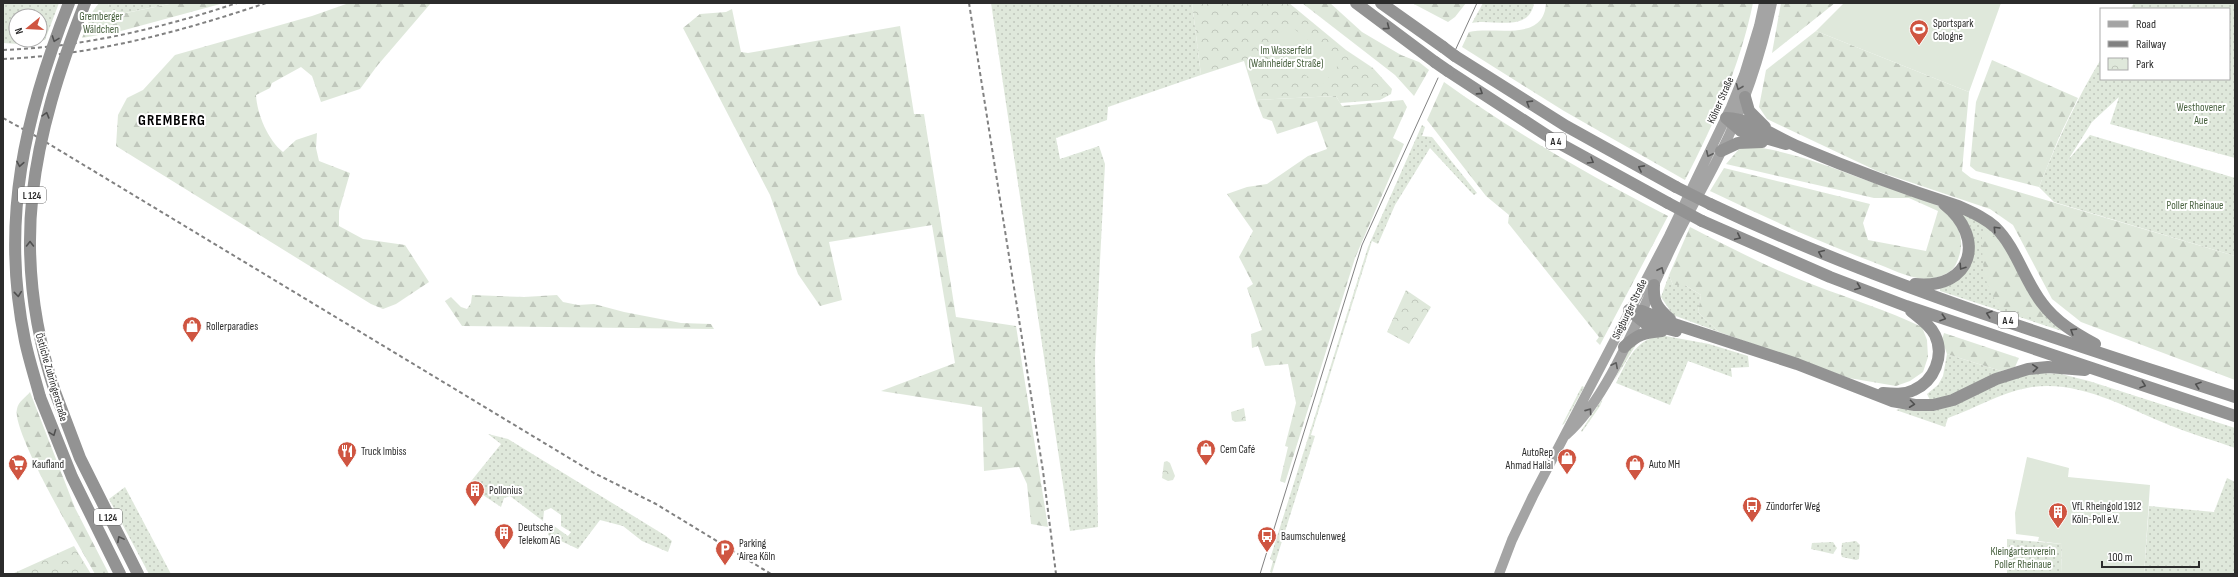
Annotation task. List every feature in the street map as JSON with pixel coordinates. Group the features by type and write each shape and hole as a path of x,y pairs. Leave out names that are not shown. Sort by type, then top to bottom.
{"highway":[{"name":"Östliche Zubringerstraße","path":"69,3 40,83 24,144 17,198 15,246 19,309 25,341 40,397 72,478 120,574"},
{"name":"Östliche Zubringerstraße","path":"85,3 61,66 44,121 31,198 30,246 34,306 40,339 55,392 80,458 138,574"},
{"name":"A 4","path":"1356,3 1448,71 1557,142 1702,221 1824,274 1906,306 2235,416"},
{"name":"A 4","path":"1381,3 1455,56 1566,126 1676,187 1710,204 1834,259 1897,282 2235,397"},
{"path":"1745,97 1752,114 1774,138"},
{"path":"1731,121 1741,131 1774,138 1983,217 1996,228 2006,241 2042,303 2057,319 2069,329 2119,358"},
{"path":"1721,151 1733,144 1774,138"},
{"path":"1897,282 1928,285 1938,284 1956,275 1963,268 1970,244 1967,231 1961,219 1938,200"},
{"path":"1654,285 1654,301 1656,306 1673,328"},
{"path":"1875,393 1900,394 1913,391 1931,376 1937,365 1939,349 1935,335 1927,324 1906,306"},
{"path":"1636,313 1673,328 1697,332 1797,364 1875,393 1892,401 1915,406 1933,405 1953,400 1996,379 2028,369 2048,367 2106,372"},
{"path":"1624,347 1636,336 1644,333 1673,328"}],"main road":[{"name":"Kölner Straße","path":"1702,187 1721,151 1731,121 1764,3"},
{"name":"Kölner Straße","path":"1686,202 1745,97 1759,58 1772,3"},
{"name":"Siegburger Straße","path":"1499,574 1523,515 1566,435 1570,422 1654,285 1702,187"},
{"name":"Siegburger Straße","path":"1566,435 1580,423 1600,394 1624,347 1636,313 1686,202"}],"green space":[{"path":"3,3 59,3 48,32 48,8 8,8 8,43 3,43"},
{"name":"Gremberger Wäldchen","path":"99,3 108,3 112,16 174,3 224,3 121,31 82,38 93,11"},
{"path":"108,3 174,3 111,16"},
{"path":"349,3 431,3 377,66 360,89 321,102 312,76 301,67 272,83 270,88 256,95 264,126 273,141 283,152 296,140 317,133 316,148 319,161 350,173 339,211 339,226 363,239 405,245 429,282 396,304 383,309 371,304 116,146 118,115 127,98 143,90 175,55 312,16"},
{"path":"991,3 1192,3 1201,75 1108,107 1107,120 1056,138 1060,159 1099,146 1105,164 1095,358 1098,527 1070,531"},
{"name":"Im Wasserfeld (Wahnheider Straße)","path":"1192,3 1289,3 1346,50 1373,68 1392,89 1391,94 1380,100 1340,103 1336,96 1256,100 1244,61 1201,75"},
{"path":"1302,3 1330,3 1362,32 1401,55 1419,62 1429,70 1414,96 1395,75"},
{"path":"1412,3 1466,3 1455,17 1448,22"},
{"path":"1483,3 1534,3 1531,13 1517,22 1472,23"},
{"path":"1546,3 1753,3 1741,49 1725,94 1706,138 1685,180 1564,111 1462,47 1469,32 1516,30 1528,28 1537,24 1543,15"},
{"path":"1781,3 1835,3 1772,53"},
{"name":"Sportspark Cologne","path":"1844,3 2001,3 1969,92 1816,31"},
{"path":"2134,3 2235,3 2235,158 2110,124 2119,97 2092,122 2068,160 2090,135 2235,178 2235,256 2054,202 2039,187 2067,122 2100,61 2100,80 2230,80 2230,8 2131,8"},
{"path":"732,9 741,52 748,53 900,26 914,114 924,114 956,317 1016,326 1048,527 1031,524 1027,484 1019,467 984,471 982,407 881,391 955,363 932,225 829,242 842,300 820,306 798,274 770,195 683,28 700,14 726,12"},
{"path":"1288,24 1339,64 1321,87 1270,47"},
{"path":"1816,31 1969,92 1962,171 1971,178 2235,256 2235,380 2081,322 2052,299 2013,225 1990,209 1877,171 1767,119 1759,107 1766,70"},
{"path":"1992,60 2078,98 2060,135 2039,187 1976,171 1970,166 1976,102"},
{"path":"1444,82 1498,119 1553,153 1668,216 1600,345 1596,341 1599,337 1508,223 1509,215 1486,196 1427,120"},
{"path":"1336,96 1342,106 1403,100 1407,107 1393,138 1404,144 1355,258 1285,483 1280,481 1288,447 1285,446 1296,403 1288,364 1265,366 1258,346 1252,348 1251,334 1262,330 1247,288 1253,284 1239,257 1253,231 1227,194 1247,187 1267,184 1308,156 1327,149 1317,121 1277,134 1272,121 1263,118 1256,100"},
{"path":"1422,125 1425,127 1422,136 1432,137 1477,193 1474,195 1430,148 1395,205 1378,244 1372,241 1311,435 1315,436 1272,573 1270,572 1273,561 1270,559 1368,247"},
{"path":"1747,146 1783,152 1800,157 1916,196 1939,207 1950,217 1960,235 1961,249 1954,268 1947,273 1934,278 1925,279 1912,277 1811,237 1710,191 1724,168 1870,204 1863,223 1868,240 1926,251 1938,211 1909,198 1874,198 1726,164 1739,149"},
{"path":"1955,210 1983,223 2002,242 2044,312 2062,331 1940,291 1940,288 1947,286 1969,265"},
{"path":"1690,227 1782,272 1922,327 1927,340 1928,357 1923,372 1910,381 1896,386 1849,378 1719,332 1698,312 1701,295 1685,285 1673,285 1669,275"},
{"path":"1987,230 2002,243 2030,297 2048,321 2041,321 1996,305 1987,282 1982,254 1982,234"},
{"path":"1669,275 1673,285 1685,285 1701,295 1698,312 1719,332 1673,315 1661,297"},
{"path":"1406,290 1431,307 1409,344 1387,332"},
{"path":"472,295 524,297 557,295 563,302 578,305 594,304 624,312 681,323 711,324 714,329 462,326 445,301 451,297 461,307 467,309 471,303"},
{"path":"1944,333 2019,358 2015,367 2001,371 1947,354 1942,340"},
{"path":"1660,335 1709,344 1748,356 1749,367 1731,368 1732,377 1688,361 1670,405 1616,383 1632,353 1637,347 1643,342"},
{"path":"1637,343 1614,381 1630,347"},
{"path":"1947,354 2001,371 1947,397 1930,400 1927,394 1938,385 1943,376"},
{"path":"2042,373 2061,374 2089,381 2235,428 2235,448 2177,428 2100,396 2064,387 2045,386 2017,390 1948,418 1945,427 1896,410 1991,386 2025,375"},
{"path":"1582,386 1584,387 1564,424 1562,425"},
{"path":"30,392 75,508 109,574 95,574 48,490 25,441 18,421 17,409 20,402"},
{"path":"1603,398 1600,406 1582,432 1581,431"},
{"path":"1244,408 1246,421 1235,422 1232,420 1231,412"},
{"path":"488,434 508,439 666,536 672,541 668,552 642,541 623,526 600,520 578,549 548,535 549,530 554,526 568,536 571,532 561,526 561,515 551,508 544,511 543,521 510,496 504,498 501,507 468,485 501,444"},
{"path":"2027,457 2069,468 2068,477 2150,485 2144,574 2061,574 2062,544 2038,541 2039,537 2016,534 2015,513"},
{"path":"1167,461 1170,463 1175,476 1173,480 1168,481 1162,478 1164,462"},
{"path":"2227,478 2235,482 2235,574 2144,574 2149,506 2214,512"},
{"path":"125,487 171,574 149,574 109,499"},
{"name":"Kleingartenverein Poller Rheinaue","path":"2007,539 2062,544 2061,574 2007,574"},
{"path":"1856,541 1860,545 1859,559 1856,560 1842,557 1842,543"},
{"path":"1833,542 1837,548 1833,554 1811,549 1812,543"},
{"path":"74,546 91,574 12,574"}],"tram line":[{"path":"1454,53 1477,3"},
{"path":"1260,574 1362,245 1438,78"}],"railway":[{"path":"3,50 63,45 122,35 237,3"},
{"path":"3,59 37,57 104,47 169,32 234,14 266,3"},
{"path":"969,3 1043,471 1056,574"},
{"path":"3,118 39,138 594,473 656,504 771,574"}],"place":[{"name":"Sportspark Cologne","path":"1919,46"},
{"name":"Rollerparadies","path":"192,343"},
{"name":"Cem Café","path":"1206,466"},
{"name":"Truck Imbiss","path":"347,468"},
{"name":"AutoRep Ahmad Hallal","path":"1567,475"},
{"name":"Kaufland","path":"18,481"},
{"name":"Auto MH","path":"1635,481"},
{"name":"Pollonius","path":"475,507"},
{"name":"Zündorfer Weg","path":"1752,523"},
{"name":"VfL Rheingold 1912 Köln-Poll e.V.","path":"2058,529"},
{"name":"Deutsche Telekom AG","path":"504,550"},
{"name":"Baumschulenweg","path":"1267,553"},
{"name":"Parking Airea Köln","path":"725,566"}],"district":[{"name":"GREMBERG","path":"172,120"}],"park label":[{"name":"Westhovener Aue","path":"2201,113"},
{"name":"Poller Rheinaue","path":"2195,205"}]}
